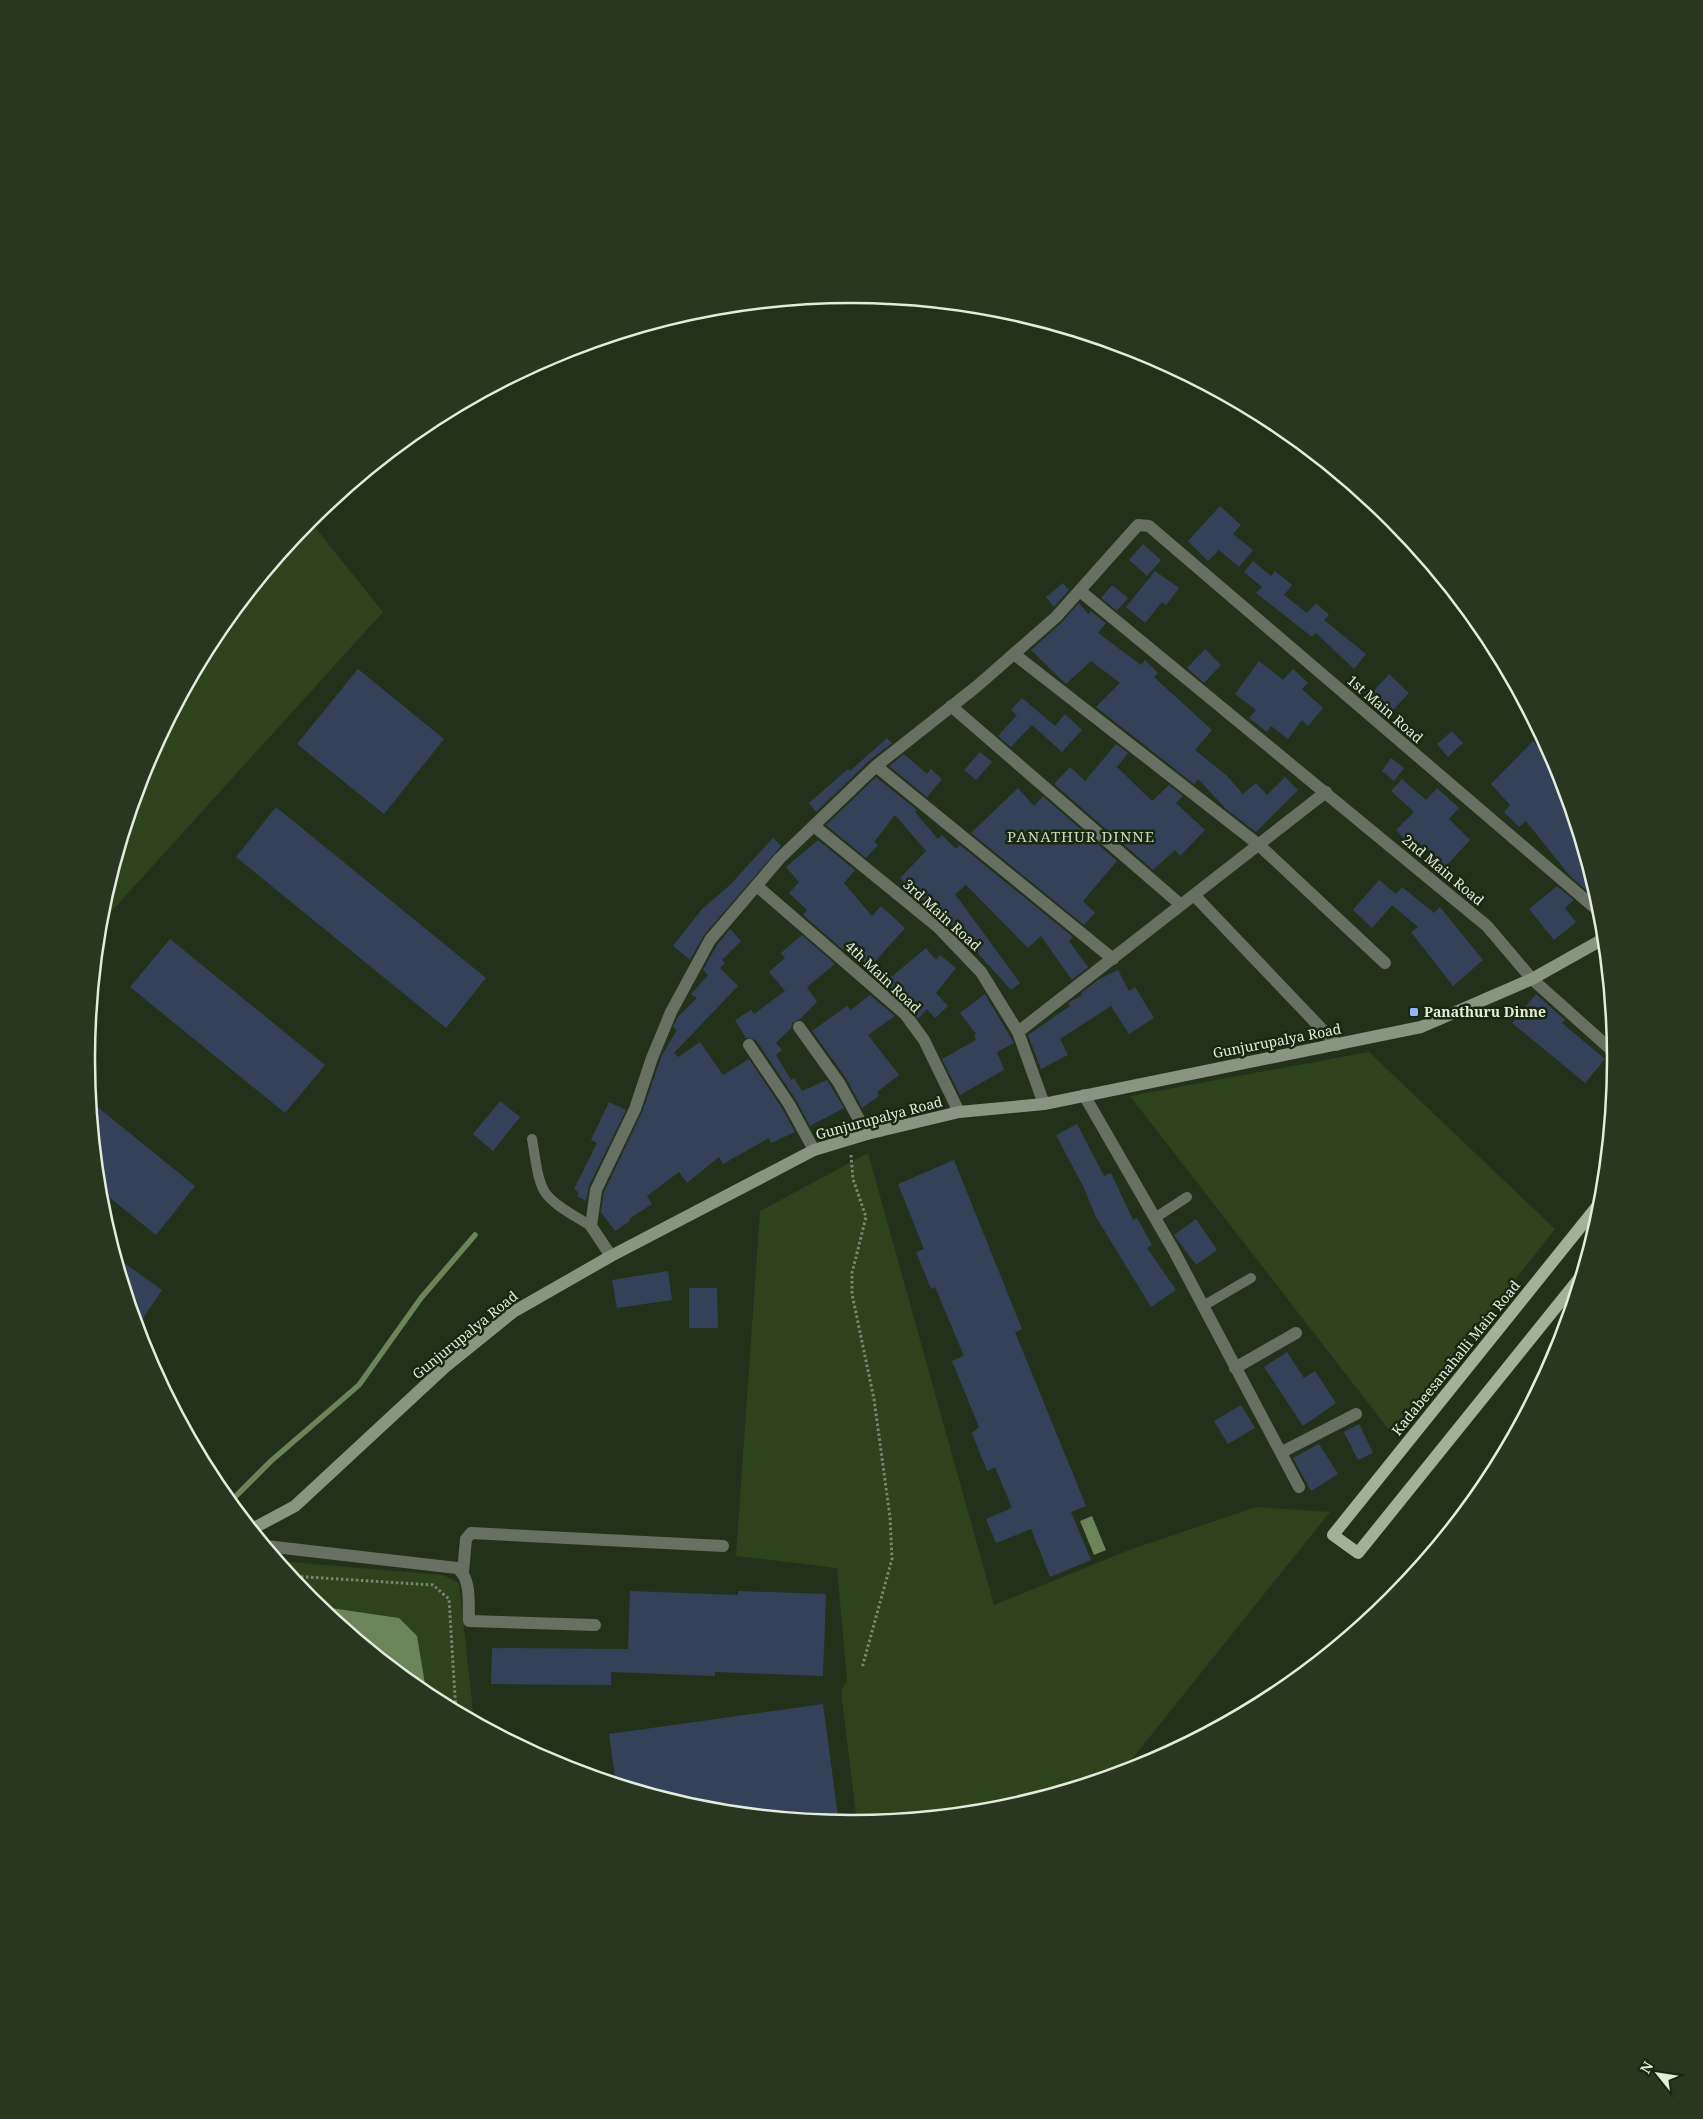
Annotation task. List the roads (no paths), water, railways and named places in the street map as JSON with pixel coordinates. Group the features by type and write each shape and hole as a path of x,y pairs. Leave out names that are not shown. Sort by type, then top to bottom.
{"main road":[{"name":"Kadabeesanahalli Main Road","path":"1573,1286 1358,1552 1333,1535 1591,1215"}],"street":[{"name":"1st Main Road","path":"1080,591 1138,525 1149,526 1591,905"},
{"path":"611,1256 591,1226 596,1190 635,1110 652,1058 671,1012 710,940 780,858 876,766 1014,654 1056,617 1080,591"},
{"name":"2nd Main Road","path":"1080,591 1487,926 1532,979 1607,1046"},
{"path":"1014,654 1259,845 1385,963"},
{"path":"951,706 1181,905"},
{"path":"876,766 1113,959"},
{"path":"1018,1032 1326,792"},
{"name":"3rd Main Road","path":"814,826 944,934 981,972 1018,1032 1044,1104"},
{"name":"4th Main Road","path":"757,886 905,1014 924,1040 959,1112"},
{"path":"1194,896 1337,1045"},
{"name":"Gunjurupalya Road","path":"257,1527 294,1506 445,1367 514,1312 611,1256 814,1150 867,1134 959,1112 1044,1104 1421,1027 1532,979 1598,942"},
{"path":"799,1027 839,1083 867,1134"},
{"path":"749,1045 788,1104 814,1150"},
{"path":"1084,1095 1155,1218 1282,1452 1299,1487"},
{"path":"1235,1368 1296,1333"},
{"path":"1282,1452 1356,1414"},
{"path":"595,1625 469,1621 466,1580 463,1572 466,1539 471,1533 723,1546"},
{"path":"274,1547 457,1568 463,1572"}],"lane":[{"path":"532,1139 538,1170 546,1194 559,1206 591,1226"},
{"path":"1155,1218 1187,1197"},
{"path":"1203,1306 1251,1278"}],"waterway":[{"path":"235,1497 271,1461 359,1385 421,1298 475,1235"}],"place":[{"name":"Panathuru Dinne","path":"1414,1012"}],"district":[{"name":"PANATHUR DINNE","path":"1081,837"}]}
